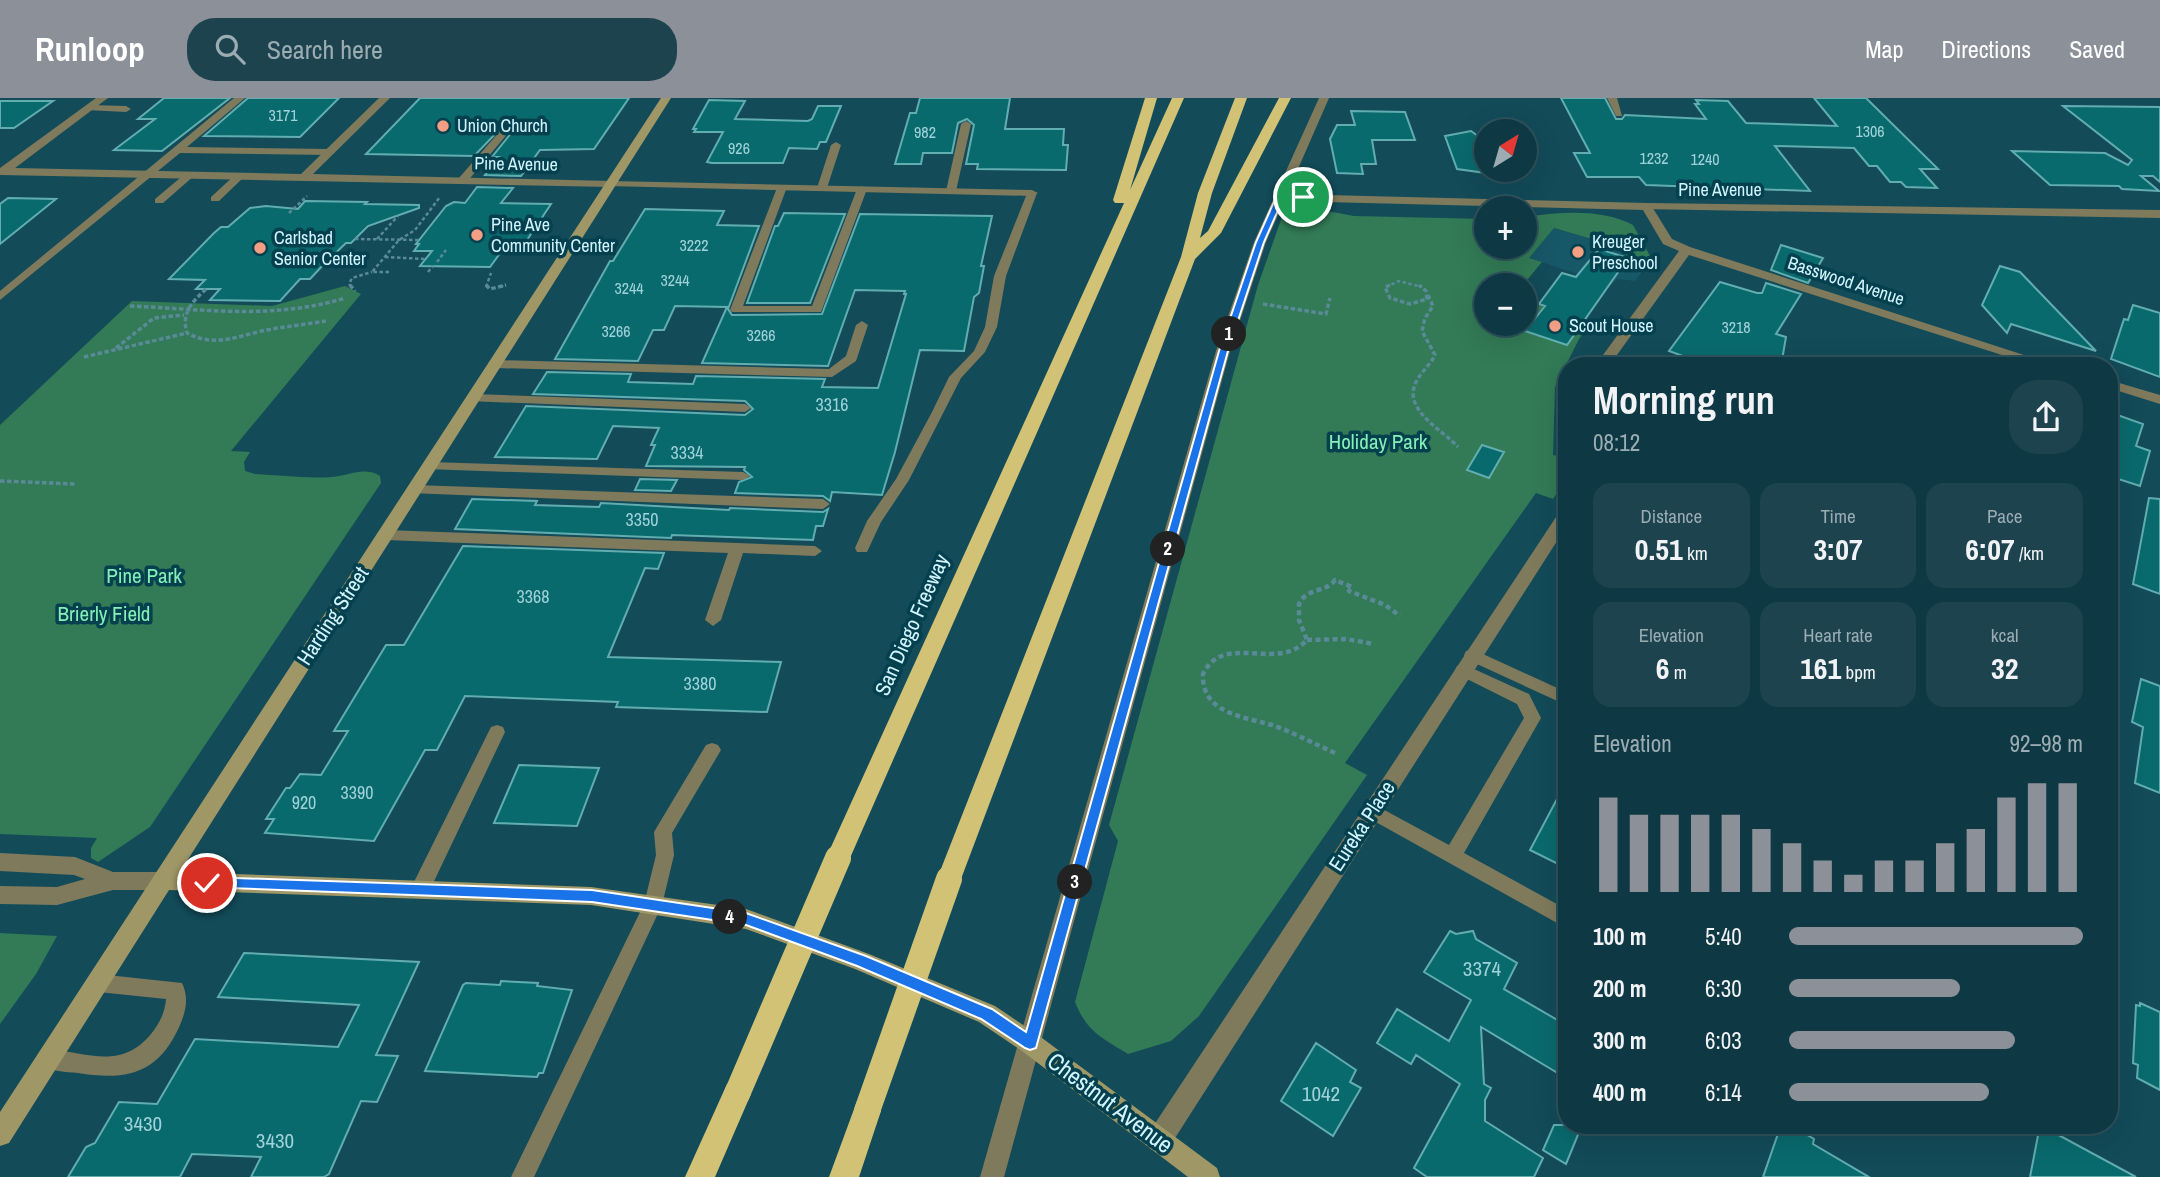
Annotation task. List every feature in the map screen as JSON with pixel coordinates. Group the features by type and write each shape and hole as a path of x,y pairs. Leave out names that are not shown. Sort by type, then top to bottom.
{"highway":[{"path":"1097,279 1151,98"},
{"name":"San Diego Freeway","path":"700,1177 838,858 1178,98"},
{"path":"844,1177 949,879 1188,257 1205,193 1241,98"},
{"path":"1188,257 1214,233 1285,98"}],"main road":[{"name":"Harding Street","path":"0,1135 666,98"},
{"name":"Chestnut Avenue","path":"163,881 592,896 746,919 848,956 987,1014 1030,1043 1208,1177"}],"street":[{"path":"1,172 103,98"},
{"path":"304,177 385,98"},
{"path":"992,1177 1223,351 1260,242 1324,98"},
{"name":"Pine Avenue","path":"1,172 1032,193"},
{"name":"Pine Avenue","path":"1280,197 1647,207 2160,214"},
{"name":"Basswood Avenue","path":"1647,207 1667,241 1686,250 2023,357"},
{"path":"1609,357 1686,250"},
{"path":"2118,387 2160,400"},
{"name":"Eureka Place","path":"1159,1140 1467,663 1558,539"},
{"name":"Chestnut Avenue","path":"0,862 75,866 113,881"},
{"name":"Chestnut Avenue","path":"0,895 57,896 113,881 163,881"}],"lane":[{"path":"0,297 240,98"},
{"path":"1612,98 1619,114"},
{"path":"89,108 126,109"},
{"path":"951,191 966,124"},
{"path":"462,181 504,132"},
{"path":"822,188 836,145"},
{"path":"176,150 330,152"},
{"path":"159,201 190,175"},
{"path":"215,199 240,176"},
{"path":"782,187 736,310 817,310 862,189"},
{"path":"862,548 874,521 902,480 939,412 955,377 979,352 991,327 1000,276 1032,193"},
{"path":"496,364 832,373 852,358 862,325"},
{"path":"474,398 745,408"},
{"path":"430,466 743,476"},
{"path":"414,490 823,504"},
{"path":"386,535 815,551"},
{"path":"713,620 737,548"},
{"path":"1467,663 1558,696"},
{"path":"1452,856 1533,718 1523,699 1467,663"},
{"path":"420,890 497,732"},
{"path":"522,1177 653,905 665,855 663,832 712,750"},
{"path":"1371,811 1558,915"},
{"path":"48,1059 122,1067 150,1051 173,1021 179,1002 175,990 98,983"}],"path":[{"path":"373,272 399,240 415,230 445,191"},
{"path":"289,213 310,193"},
{"path":"377,239 398,216"},
{"path":"355,239 420,240"},
{"path":"436,260 446,250"},
{"path":"384,257 426,258"},
{"path":"428,272 433,266"},
{"path":"355,291 349,284 352,278 373,272 389,272"},
{"path":"491,273 485,286 490,289 506,285"},
{"path":"1428,295 1423,301 1403,303 1387,295 1385,287 1393,282 1413,282 1424,287 1428,295 1433,306 1425,318 1422,331 1435,355 1433,362 1420,376 1413,398 1420,411 1450,436 1458,447"},
{"path":"187,332 184,315 187,308 206,289"},
{"path":"130,306 303,309 324,306 345,298"},
{"path":"1263,304 1326,314 1330,298"},
{"path":"116,348 145,322 155,317 184,315"},
{"path":"187,332 201,340 215,342 264,330 326,321"},
{"path":"84,356 169,340 187,332"},
{"path":"0,481 76,484"},
{"path":"1307,640 1296,617 1300,600 1312,589 1329,587 1335,580 1352,587 1349,591 1385,605 1400,616"},
{"path":"1307,640 1346,639 1374,644"},
{"path":"1307,640 1288,656 1234,652 1214,659 1203,671 1203,686 1216,705 1232,716 1260,720 1335,753"}],"shaded area":[{"name":"Kreuger Preschool","path":"1553,228 1612,245 1631,259 1647,265 1635,281 1617,279 1611,285 1532,259 1537,259 1537,248"}],"green space":[{"name":"Holiday Park","path":"1300,206 1354,216 1474,219 1474,259 1532,259 1542,262 1533,273 1474,273 1474,336 1537,336 1537,304 1592,322 1570,357 1558,357 1553,455 1558,456 1558,491 1553,499 1536,493 1345,763 1367,775 1199,1016 1171,1041 1128,1054 1090,1027 1075,1002 1118,841 1109,825 1258,285 1283,214"},
{"name":"Holiday Park","path":"1594,214 1621,220 1633,225 1650,256 1647,265 1631,259 1612,245 1554,228 1537,248 1537,216"},
{"name":"Pine Park","path":"345,286 361,294 231,451 250,452 244,462 245,471 255,474 323,477 368,472 380,476 381,483 150,827 98,862 91,858 91,848 97,838 0,834 0,425 132,301 272,306"},
{"path":"0,933 57,936 36,974 0,1024"}],"building":[{"path":"164,98 230,98 162,151 114,150 155,119 138,119"},
{"path":"248,98 339,98 300,137 204,136"},
{"path":"420,98 629,98 594,149 540,150 521,176 485,175 499,157 492,157 512,132 502,127 474,156 366,154"},
{"path":"920,98 1010,98 1005,129 1064,129 1063,145 1068,145 1066,170 977,169 978,164 966,164 974,125 967,119 958,123 952,153 923,153 921,164 895,164 910,113 916,113"},
{"path":"1561,98 1605,98 1616,119 1622,119 1625,115 1706,119 1695,104 1699,104 1696,100 1728,101 1746,123 1837,126 1814,98 1866,98 1938,169 1920,169 1937,188 1906,187 1901,182 1890,182 1877,166 1869,166 1854,148 1775,146 1810,191 1646,185 1639,177 1587,177 1574,153 1590,153"},
{"path":"709,100 745,101 735,119 808,121 812,119 818,106 841,106 826,142 820,142 817,149 789,148 783,163 712,163 707,162 723,132 694,132 696,129 693,129"},
{"path":"0,101 53,101 14,128 0,128"},
{"path":"2063,106 2160,107 2160,182 2153,176 2141,176 2159,191 2122,189 2119,186 2050,185 2012,151 2105,153 2128,165 2132,160"},
{"path":"1351,111 1405,112 1415,140 1372,140 1376,164 1361,164 1363,174 1337,173 1330,139 1337,125 1355,125"},
{"path":"1471,131 1474,133 1474,171 1457,169 1445,136"},
{"name":"Pine Ave Community Center","path":"477,187 513,188 501,203 551,204 527,240 516,240 512,246 506,245 490,267 420,266 432,251 414,251 419,244 416,244 446,206 454,202 465,203"},
{"path":"8,198 56,199 0,244 0,204"},
{"name":"Carlsbad Senior Center","path":"305,201 419,205 419,208 368,226 351,243 346,243 310,279 300,279 280,301 210,300 220,289 196,289 205,280 169,279 214,233 221,227 228,227 250,208 266,206 298,209"},
{"path":"645,209 724,211 717,225 759,226 728,309 732,315 822,314 860,214 992,216 981,266 984,266 979,293 974,297 964,351 920,350 882,495 832,492 830,501 823,496 735,493 739,482 752,477 744,470 745,467 646,466 659,428 613,426 597,459 495,457 526,406 745,415 753,409 745,401 533,394 547,372 631,374 628,382 693,384 696,376 825,379 822,387 878,388 905,291 855,290 828,366 702,363 727,307 675,306 664,330 653,330 638,361 555,359 610,261 613,261"},
{"path":"784,213 845,214 810,303 747,303 775,226 778,226"},
{"path":"1781,245 1823,258 1808,283 1771,270"},
{"path":"1599,249 1628,258 1567,345 1537,335 1537,316 1545,306 1539,304 1562,273 1576,277"},
{"path":"2000,266 2020,272 2096,351 2011,324 2007,333 1982,305"},
{"path":"1720,282 1757,293 1762,293 1766,283 1801,294 1776,334 1786,337 1783,357 1682,357 1669,351"},
{"path":"2133,305 2160,313 2160,377 2118,362 2118,357 2112,357 2124,319 2128,320"},
{"path":"2118,415 2143,424 2136,446 2150,451 2140,486 2118,479"},
{"path":"1482,445 1504,452 1489,478 1467,470"},
{"path":"640,479 677,480 671,491 635,490"},
{"path":"2149,498 2160,499 2160,594 2133,584"},
{"path":"472,499 599,507 601,503 729,510 823,512 828,509 823,526 816,526 813,540 672,535 671,538 455,529"},
{"path":"463,546 664,553 658,569 645,568 608,657 781,662 767,712 616,707 618,702 465,696 437,750 425,750 374,841 265,833 274,819 266,819 286,788 290,788 300,774 321,775 348,731 334,731 386,645 404,645"},
{"path":"2141,679 2160,686 2160,793 2135,783 2143,727 2132,722"},
{"path":"519,765 599,768 577,826 494,823"},
{"path":"1558,797 1558,864 1530,850"},
{"path":"1450,931 1456,934 1473,931 1476,939 1517,963 1504,989 1558,1020 1558,1073 1481,1027 1484,1084 1491,1088 1485,1100 1485,1121 1543,1158 1534,1177 1427,1177 1414,1168 1460,1084 1416,1055 1411,1064 1377,1043 1397,1009 1449,1041 1471,1000 1424,972"},
{"path":"244,953 419,962 376,1055 398,1056 377,1102 361,1101 329,1174 324,1177 251,1177 261,1157 192,1154 180,1177 68,1177 86,1147 95,1143 119,1102 157,1104 195,1039 338,1047 359,1005 218,997"},
{"path":"501,981 538,983 537,986 572,990 543,1073 539,1073 537,1077 425,1071 463,985 500,985"},
{"path":"2140,1003 2160,1012 2160,1090 2137,1078 2138,1065 2133,1063 2136,1005 2140,1006"},
{"path":"1316,1043 1356,1070 1350,1082 1361,1088 1333,1136 1281,1101"},
{"path":"1554,1125 1558,1125 1558,1134 1578,1134 1566,1164 1543,1150"},
{"path":"1778,1134 1805,1134 1814,1139 1813,1144 1869,1177 1763,1177"},
{"path":"2038,1134 2057,1134 2136,1177 2030,1177"}],"place":[{"name":"Union Church","path":"443,126"},
{"name":"Pine Ave Community Center","path":"477,235"},
{"name":"Carlsbad Senior Center","path":"260,248"},
{"name":"Kreuger Preschool","path":"1578,252"},
{"name":"Scout House","path":"1555,326"}],"route":[{"path":"207,883 592,896 746,919 861,961 987,1014 1030,1043 1223,351 1260,242 1280,197 1303,197"}],"park label":[{"name":"Brierly Field","path":"104,614"}]}
